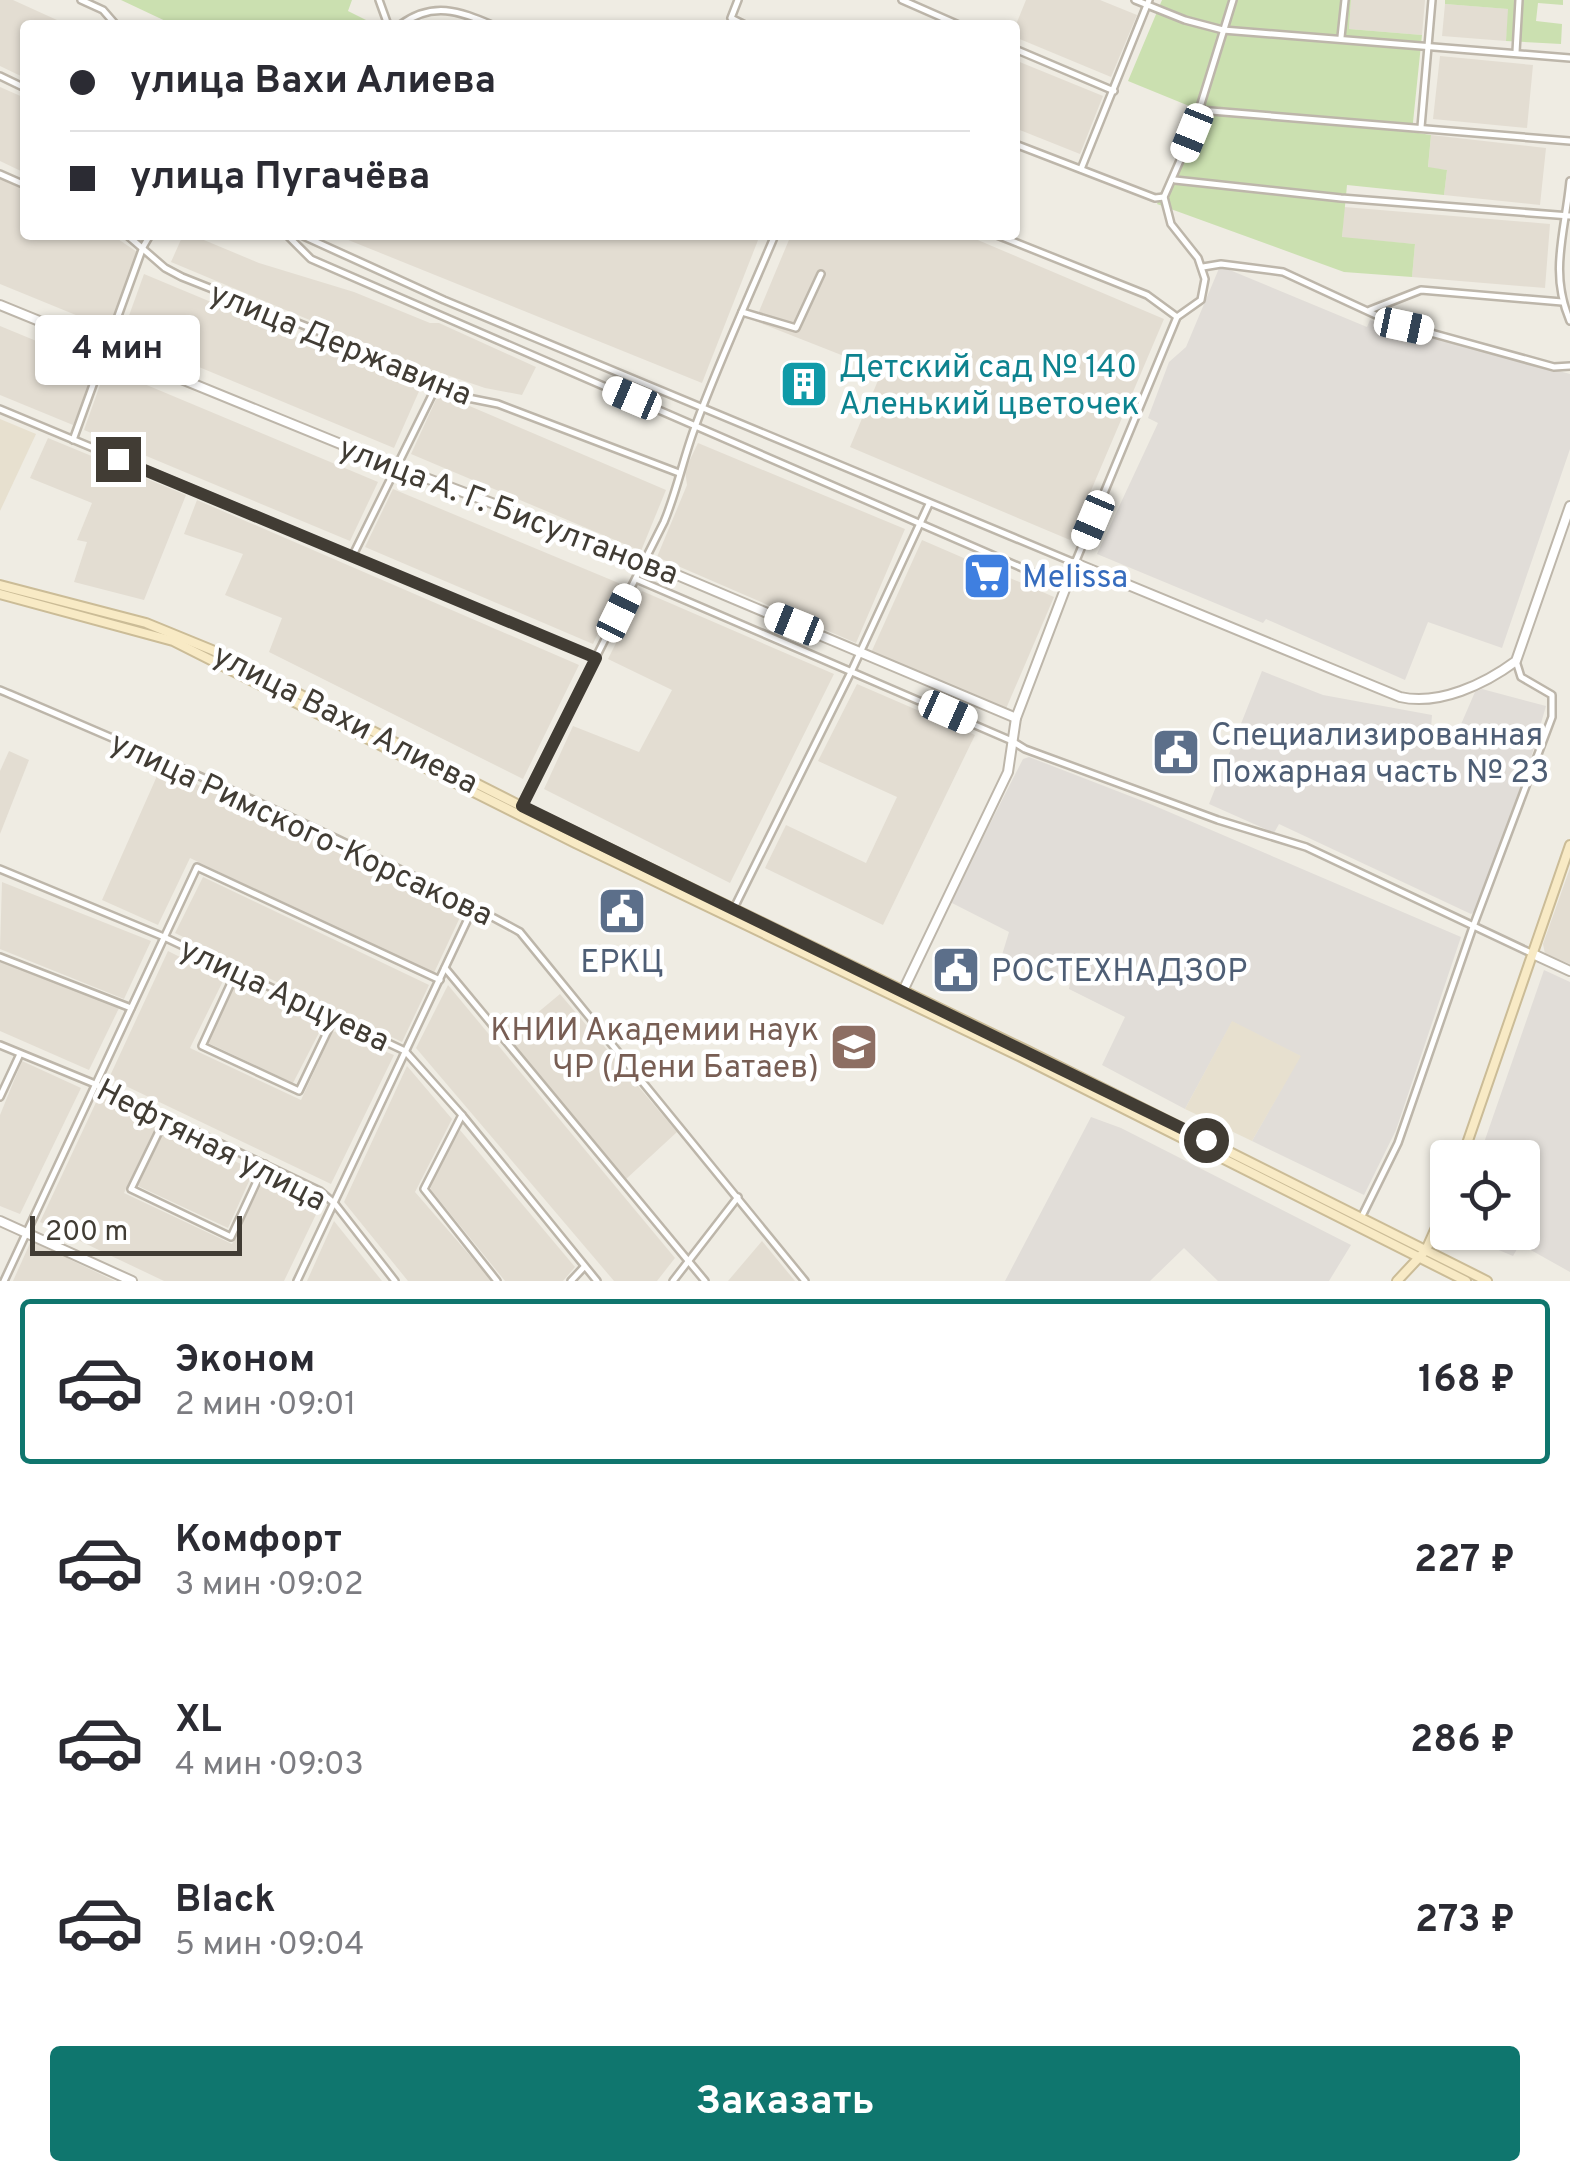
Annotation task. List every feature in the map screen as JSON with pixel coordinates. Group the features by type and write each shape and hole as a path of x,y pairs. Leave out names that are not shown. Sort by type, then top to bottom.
{"main road":[{"name":"улица Вахи Алиева","path":"1,591 166,630 519,810 1361,1218 1466,1281"},
{"name":"улица Вахи Алиева","path":"519,810 734,908 1423,1253 1487,1281"},
{"path":"1468,1140 1570,844"},
{"path":"1397,1281 1423,1253 1430,1238"}],"street":[{"path":"81,0 103,10 112,20"},
{"path":"902,0 948,20"},
{"path":"1136,0 1223,30 1570,58"},
{"path":"901,994 1008,772 1016,718 1066,586 1178,317 1201,300 1205,290 1203,268 1171,224 1164,197 1199,110 1233,0"},
{"path":"1341,38 1345,0"},
{"path":"1421,127 1432,0"},
{"path":"1516,53 1519,0"},
{"path":"1081,169 1148,2"},
{"path":"409,20 446,9 478,20"},
{"path":"1020,51 1114,92"},
{"path":"1199,110 1570,140"},
{"path":"1020,146 1155,198 1164,197"},
{"path":"1174,180 1568,216"},
{"path":"1570,181 1557,274 1570,321"},
{"name":"улица Державина","path":"134,240 165,268 182,277 430,376 437,385 458,396 498,404 679,474"},
{"path":"73,440 147,240"},
{"path":"292,240 312,259 1066,586"},
{"path":"310,240 929,504 1400,698 1423,701 1447,696 1516,661"},
{"path":"318,244 319,240"},
{"path":"519,810 677,490 696,425 773,240"},
{"path":"1009,240 1148,296 1178,317"},
{"path":"1203,268 1221,264 1283,272 1404,326 1554,367 1570,366"},
{"path":"742,312 796,328 820,274"},
{"path":"1368,310 1421,290 1562,302"},
{"name":"улица А. Г. Бисултанова","path":"0,305 397,467 644,561 1016,718"},
{"path":"353,556 437,385"},
{"path":"0,409 596,658"},
{"path":"734,908 929,504"},
{"path":"1361,1218 1398,1143 1554,704 1550,692 1521,676 1516,661 1570,506"},
{"name":"улица А. Г. Бисултанова","path":"636,578 1024,749 1218,820 1306,847 1533,954"},
{"path":"0,605 1,591"},
{"name":"улица Римского-Корсакова","path":"0,690 236,792 520,932 806,1281"},
{"path":"4,1281 197,867 440,980"},
{"name":"улица Арцуева","path":"0,869 164,937 333,1020 406,1051 597,1281"},
{"path":"297,1281 474,906"},
{"path":"1533,954 1570,972"},
{"path":"0,958 131,1008"},
{"path":"445,968 705,1281"},
{"path":"236,972 202,1046 298,1092 333,1020"},
{"name":"Нефтяная улица","path":"0,1045 95,1084 320,1191 335,1204 396,1281"},
{"path":"0,1097 20,1054"},
{"path":"462,1115 424,1189 497,1281"},
{"path":"166,1117 132,1189 231,1237 264,1164"},
{"path":"673,1281 738,1197"},
{"path":"0,1221 132,1281"},
{"path":"571,1281 584,1267"}],"shaded area":[{"path":"0,0 13,0 57,20 20,20 20,76 0,66"},
{"path":"1026,0 1100,0 1137,15 1111,77 1020,39 1018,20"},
{"path":"1351,0 1425,0 1422,35 1349,29"},
{"path":"1445,4 1509,9 1506,41 1442,36"},
{"path":"1440,56 1533,65 1527,128 1433,119"},
{"path":"1020,62 1103,96 1080,154 1020,130"},
{"path":"0,87 20,96 20,171 0,161"},
{"path":"1431,135 1546,148 1540,205 1444,195 1447,170 1428,168"},
{"path":"0,178 20,188 20,240 119,240 137,252 110,329 0,284"},
{"path":"1344,207 1550,224 1545,288 1412,277 1415,244 1342,238"},
{"path":"181,240 204,240 259,263 439,323 536,367 522,395 485,388 415,364 171,262"},
{"path":"348,240 758,240 702,383"},
{"path":"789,240 978,240 1164,319 1070,540 850,447 882,371 755,321"},
{"path":"1220,266 1367,327 1370,320 1570,374 1570,449 1502,648 1428,622 1405,680 1266,619 1263,623 1097,554 1158,423 1148,418 1169,362 1186,347"},
{"path":"144,274 420,389 394,448 122,335"},
{"path":"0,326 97,366 73,425 0,395"},
{"path":"106,368 378,482 350,541 84,430"},
{"path":"439,393 666,490 641,551 411,454"},
{"path":"0,419 36,434 0,511"},
{"path":"48,438 186,495 144,600 74,582 87,542 77,540 92,503 30,478"},
{"path":"698,443 905,529 856,643 657,557 687,485 685,470"},
{"path":"393,489 621,584 593,644 365,547"},
{"path":"197,500 579,665 523,779 269,652 282,618 225,595 243,554 184,534"},
{"path":"922,540 1054,597 1005,711 870,655"},
{"path":"642,591 834,674 730,883 544,789 573,726 639,752 672,690 608,659"},
{"path":"1262,671 1323,695 1432,715 1430,742 1452,745 1475,692 1482,689 1546,706 1528,768 1474,912 1471,914 1279,824 1274,833 1209,804"},
{"path":"857,684 975,735 883,925 765,868 786,825 866,863 897,797 818,761"},
{"path":"9,751 29,760 0,834 0,771"},
{"path":"1029,757 1148,803 1461,937 1396,1130 1364,1195 1252,1141 1300,1056 1232,1022 1185,1109 1102,1065 1125,1017 1069,989 1070,984 1046,971 1040,974 1002,955 1009,932 950,902 1023,759"},
{"path":"161,767 462,913 433,975 190,858 158,925 102,900"},
{"path":"1570,868 1570,964 1545,954 1543,944"},
{"path":"203,877 429,985 402,1042 175,933"},
{"path":"2,882 151,941 124,999 0,949"},
{"path":"168,951 224,979 190,1048 301,1100 333,1031 394,1055 331,1184 109,1078"},
{"path":"0,961 119,1008 89,1070 0,1031"},
{"path":"1544,970 1570,982 1570,1272 1531,1250 1540,1250 1540,1140 1485,1140"},
{"path":"235,983 323,1025 293,1083 206,1042"},
{"path":"448,985 675,1258 657,1281 614,1281 416,1048"},
{"path":"560,994 677,1132 625,1180 499,1026 524,1024"},
{"path":"1232,1021 1301,1056 1252,1141 1185,1109"},
{"path":"22,1061 81,1088 20,1214 0,1206 0,1115"},
{"path":"407,1066 452,1119 415,1192 492,1281 408,1281 344,1202"},
{"path":"99,1096 157,1124 124,1193 232,1244 265,1177 321,1204 284,1281 164,1281 40,1222"},
{"path":"1091,1117 1121,1128 1351,1245 1329,1281 1218,1281 1184,1248 1150,1281 1005,1281"},
{"path":"165,1129 254,1170 228,1228 138,1186"},
{"path":"460,1130 575,1267 563,1281 505,1281 431,1190 429,1185"},
{"path":"334,1221 382,1281 307,1281"},
{"path":"31,1241 115,1281 13,1281"},
{"path":"762,1241 795,1281 728,1281"}],"green space":[{"path":"121,0 352,0 348,11 366,20 163,20"},
{"path":"1162,0 1351,0 1349,29 1422,35 1412,132 1431,135 1428,167 1447,170 1444,195 1347,185 1342,237 1415,244 1412,277 1344,272 1157,204 1199,110 1128,81"},
{"path":"1445,0 1563,0 1563,5 1538,3 1536,21 1562,24 1561,44 1506,41 1508,9 1445,4"}],"place":[{"name":"Детский сад № 140 Аленький цветочек","path":"804,384"},
{"name":"Melissa","path":"987,576"},
{"name":"Специализированная Пожарная часть № 23","path":"1176,752"},
{"name":"ЕРКЦ","path":"622,911"},
{"name":"РОСТЕХНАДЗОР","path":"956,970"},
{"name":"КНИИ Академии наук ЧР (Дени Батаев)","path":"854,1047"}],"route":[{"path":"118,459 596,658 522,806 1206,1140"}]}
